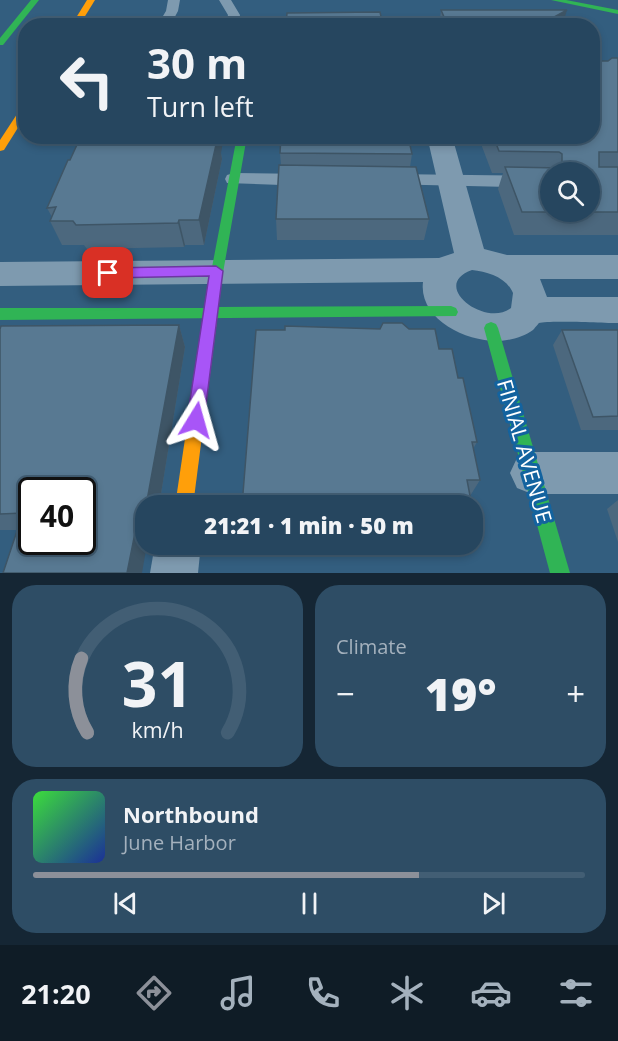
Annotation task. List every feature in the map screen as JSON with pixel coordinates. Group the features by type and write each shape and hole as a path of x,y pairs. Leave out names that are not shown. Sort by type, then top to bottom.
{"street":[{"path":"20,18 35,0"},
{"path":"80,18 91,0"},
{"path":"555,0 618,12"},
{"path":"0,43 18,21"},
{"path":"0,148 18,120"},
{"path":"186,495 216,271 241,144"},
{"path":"441,144 450,181 457,264"},
{"path":"0,274 216,271 457,264 483,260 507,267 618,267"},
{"path":"457,264 439,279 438,290 442,301 451,312 476,326 490,328 515,324 529,310 531,299 527,287 507,267"},
{"path":"529,310 618,310"},
{"path":"0,314 451,312"},
{"name":"FINIAL AVENUE","path":"490,328 560,573"},
{"path":"532,473 618,473"},
{"path":"174,573 176,555"}],"lane":[{"path":"168,18 174,0"},
{"path":"225,0 234,15 233,18"},
{"path":"234,179 325,180"},
{"path":"370,180 540,182"}],"building":[{"path":"441,10 567,10 552,18 444,18"},
{"path":"380,12 381,18 287,18 287,13"},
{"path":"618,58 618,152 599,152 599,162 562,162 562,154 559,152 499,151 496,144 600,144 600,61"},
{"path":"77,144 216,144 199,220 179,220 178,223 76,225 73,221 50,221 56,207 47,208 68,160"},
{"path":"281,144 410,144 412,154 280,153"},
{"path":"279,165 416,167 429,219 276,219"},
{"path":"505,167 540,168 540,212 522,212"},
{"path":"600,167 618,167 618,212 600,212"},
{"path":"383,323 402,323 409,329 435,329 439,349 452,349 458,378 463,378 477,442 472,442 480,480 467,480 470,495 243,495 256,330 285,330 285,326 380,329"},
{"path":"179,325 148,495 135,495 135,533 127,573 3,573 18,528 18,555 96,555 96,477 18,477 18,513 0,514 1,326"},
{"path":"562,330 618,330 618,416 593,417"}],"traffic: fast":[{"path":"20,18 35,0"},
{"path":"555,0 618,12"},
{"path":"0,43 18,21"},
{"path":"212,304 241,144"},
{"path":"0,314 451,312"},
{"path":"491,328 560,573"}],"traffic: slow":[{"path":"80,18 91,0"},
{"path":"0,148 18,120"},
{"path":"186,495 212,304"}],"route":[{"path":"108,273 216,271 196,420"}]}
